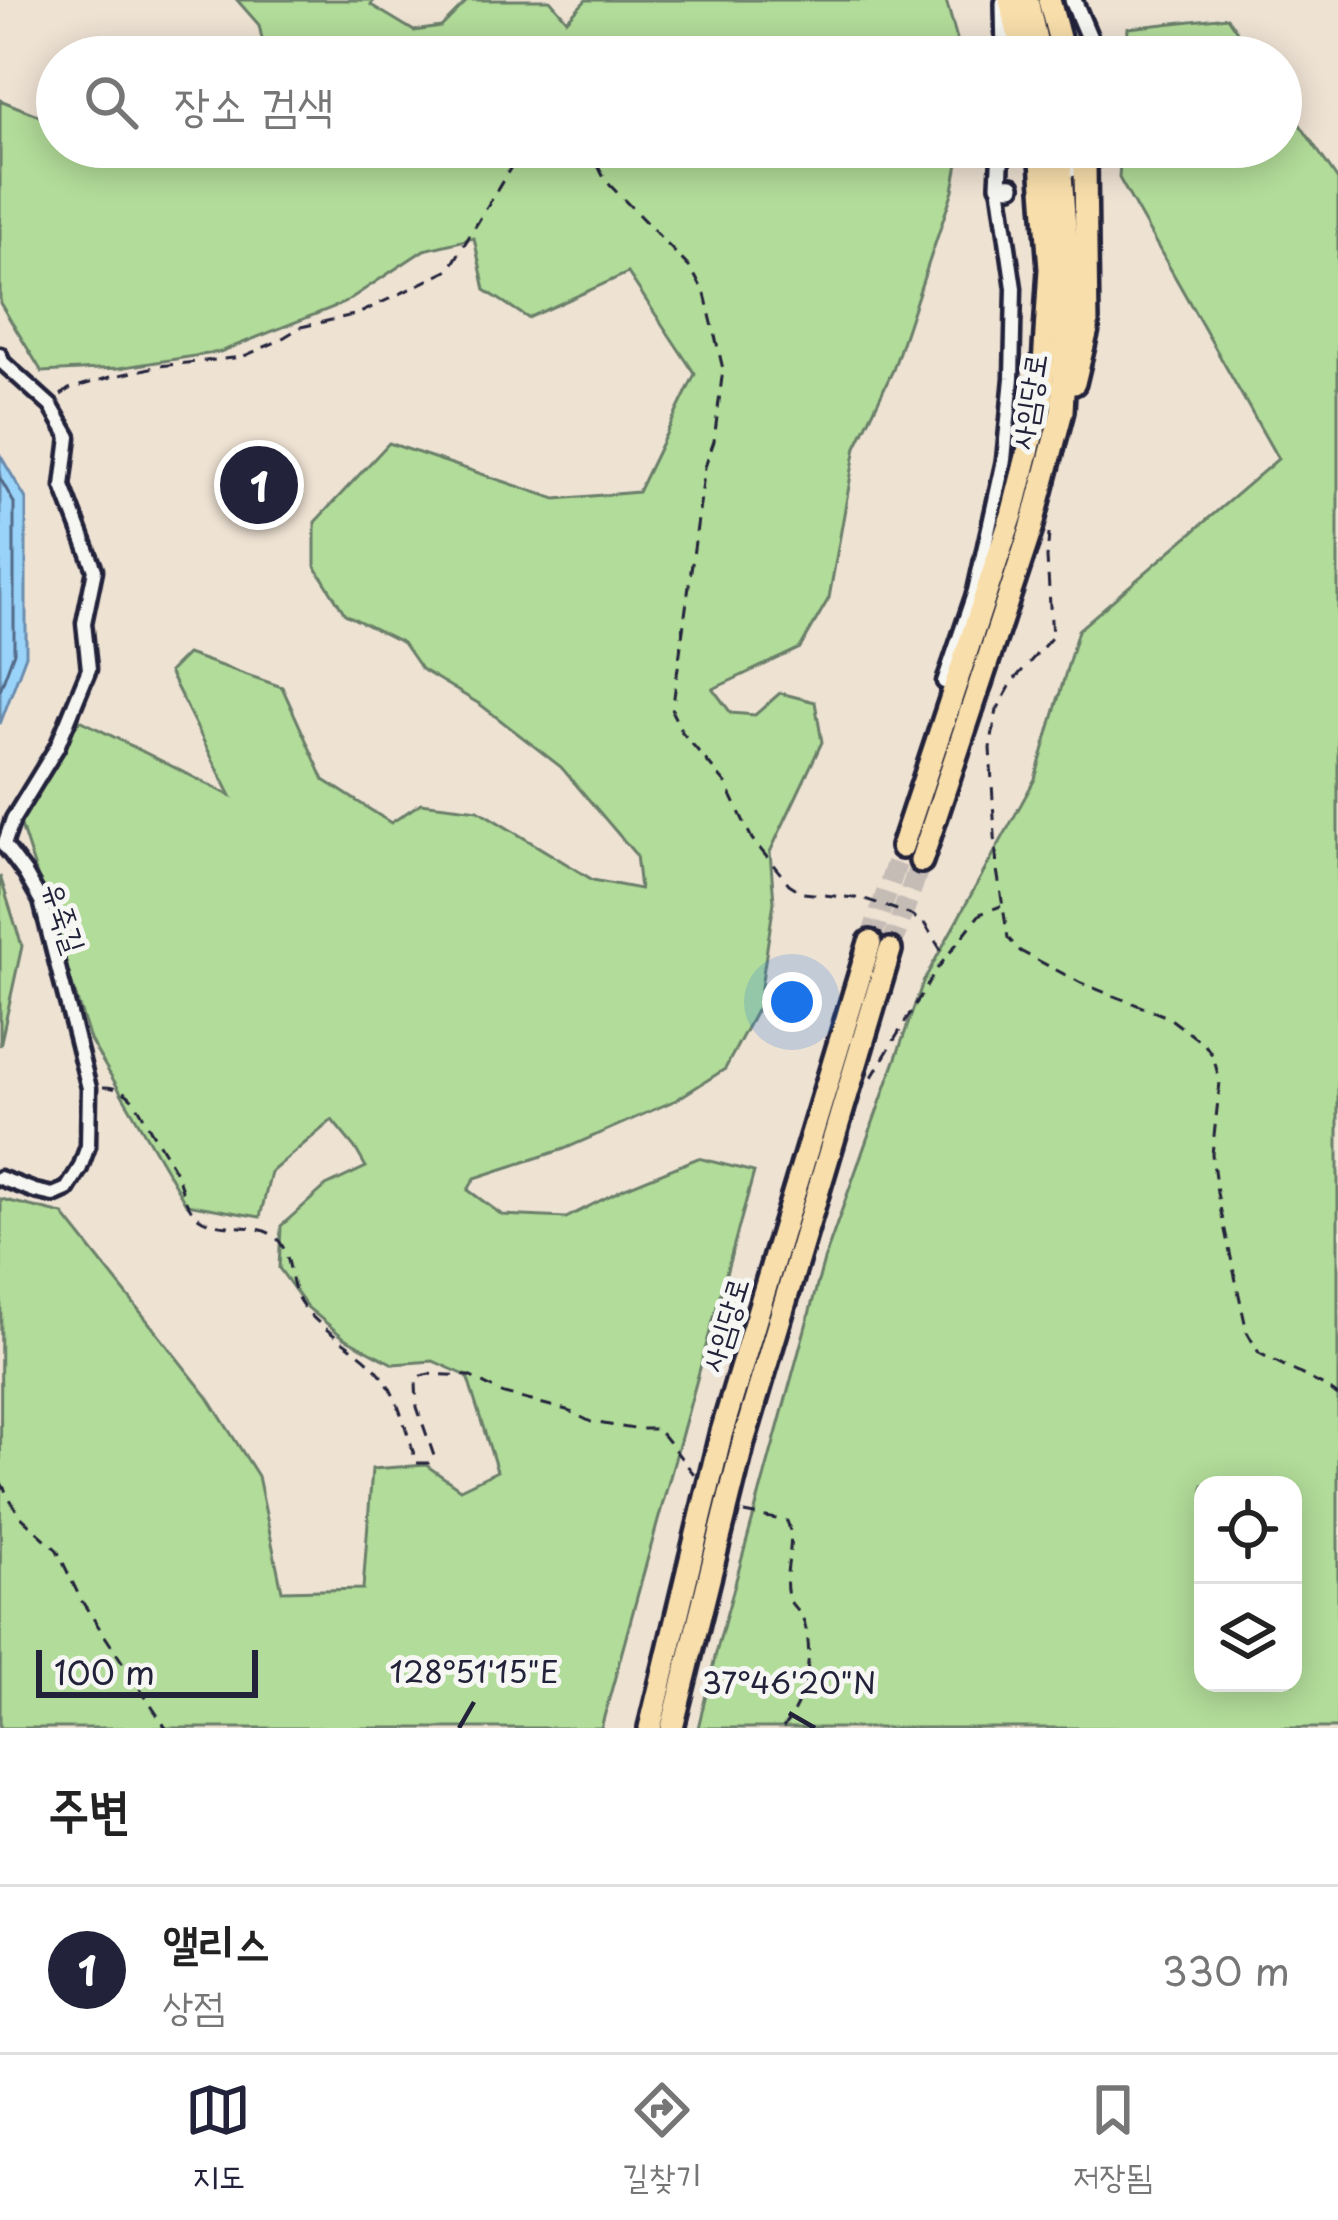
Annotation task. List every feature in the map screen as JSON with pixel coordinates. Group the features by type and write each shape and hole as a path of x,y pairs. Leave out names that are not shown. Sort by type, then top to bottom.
{"highway":[{"path":"1007,0 1018,36"},
{"path":"1027,0 1035,36"},
{"path":"1048,0 1060,36"},
{"name":"사임당로","path":"902,847 1012,515 1042,397 1050,268 1043,168"},
{"name":"사임당로","path":"921,861 1031,529 1061,411 1069,282 1061,168"},
{"path":"1061,411 1073,388 1087,329 1079,168"},
{"name":"사임당로","path":"650,1728 721,1435 880,946 743,1442 672,1728"}],"street":[{"path":"1006,36 1007,0"},
{"path":"1073,0 1088,36"},
{"path":"956,685 944,682 980,569 1004,460 1012,378 1014,288 1003,168"},
{"path":"0,355 2,362 49,403"},
{"name":"유죽길","path":"0,1178 53,1195 68,1189 88,1146 89,1088 41,901 4,845 13,819 58,747 89,669 84,623 95,570 63,486 69,437 49,403"}],"path":[{"path":"49,403 69,389 107,378 159,366 242,357 301,327 358,314 448,271 510,168"},
{"path":"599,168 605,180 691,269 705,294 723,369 672,712 682,732 726,784 752,839 789,884 803,893 865,899 909,914 924,923 946,958"},
{"path":"1049,537 1052,638 1013,681 997,710 990,748 997,870 1008,938 1020,951 1081,983 1168,1017 1214,1056 1220,1082 1212,1154 1247,1333 1259,1353 1338,1396"},
{"path":"868,1088 946,958 980,914 1003,905"},
{"path":"89,1088 117,1087 131,1096 177,1176 189,1208 200,1220 267,1231 281,1241 299,1301 378,1371 392,1392 417,1463 429,1463 434,1456 417,1407 416,1383 429,1374 469,1376 504,1394 567,1410 591,1422 658,1429 699,1480"},
{"path":"0,1481 19,1515 57,1550 82,1600 166,1728"},
{"path":"735,1510 788,1521 791,1529 788,1597 803,1620 808,1644 803,1688 784,1728"}],"green space":[{"path":"237,0 373,0 371,5 414,31 441,27 468,0 550,0 567,20 586,0 946,0 956,36 261,36 259,25"},
{"path":"1227,17 1240,36 1127,36 1128,28"},
{"path":"0,100 36,115 36,168 957,168 893,370 856,447 829,598 800,648 713,689 731,713 755,715 780,693 815,702 822,742 770,852 774,902 758,1007 725,1069 676,1100 564,1149 475,1178 468,1190 502,1215 566,1218 698,1158 754,1172 601,1728 0,1728 1,1199 63,1214 207,1396 258,1476 282,1591 363,1589 372,1469 426,1465 460,1489 497,1471 467,1376 433,1361 393,1364 343,1337 307,1307 279,1268 281,1226 326,1186 366,1167 332,1120 271,1172 260,1217 186,1204 90,1040 17,813 80,720 231,796 169,672 187,654 282,687 324,780 391,823 421,803 478,810 593,880 640,889 636,855 561,767 481,705 421,669 403,643 345,614 315,566 315,522 389,443 556,499 638,492 695,374 628,273 528,318 485,290 474,238 424,250 344,303 220,352 119,368 42,372 0,303"},
{"path":"1302,128 1338,180 1338,1728 698,1728 824,1260 923,982 1035,779 1078,630 1278,459 1119,178 1120,168 1302,168"},
{"path":"0,876 22,946 0,1046"}],"water":[{"path":"0,455 26,499 26,655 0,724"}],"tunnel":[{"path":"870,942 902,847"},
{"path":"890,950 921,861"}],"place":[{"name":"앨리스","path":"259,485"}]}
